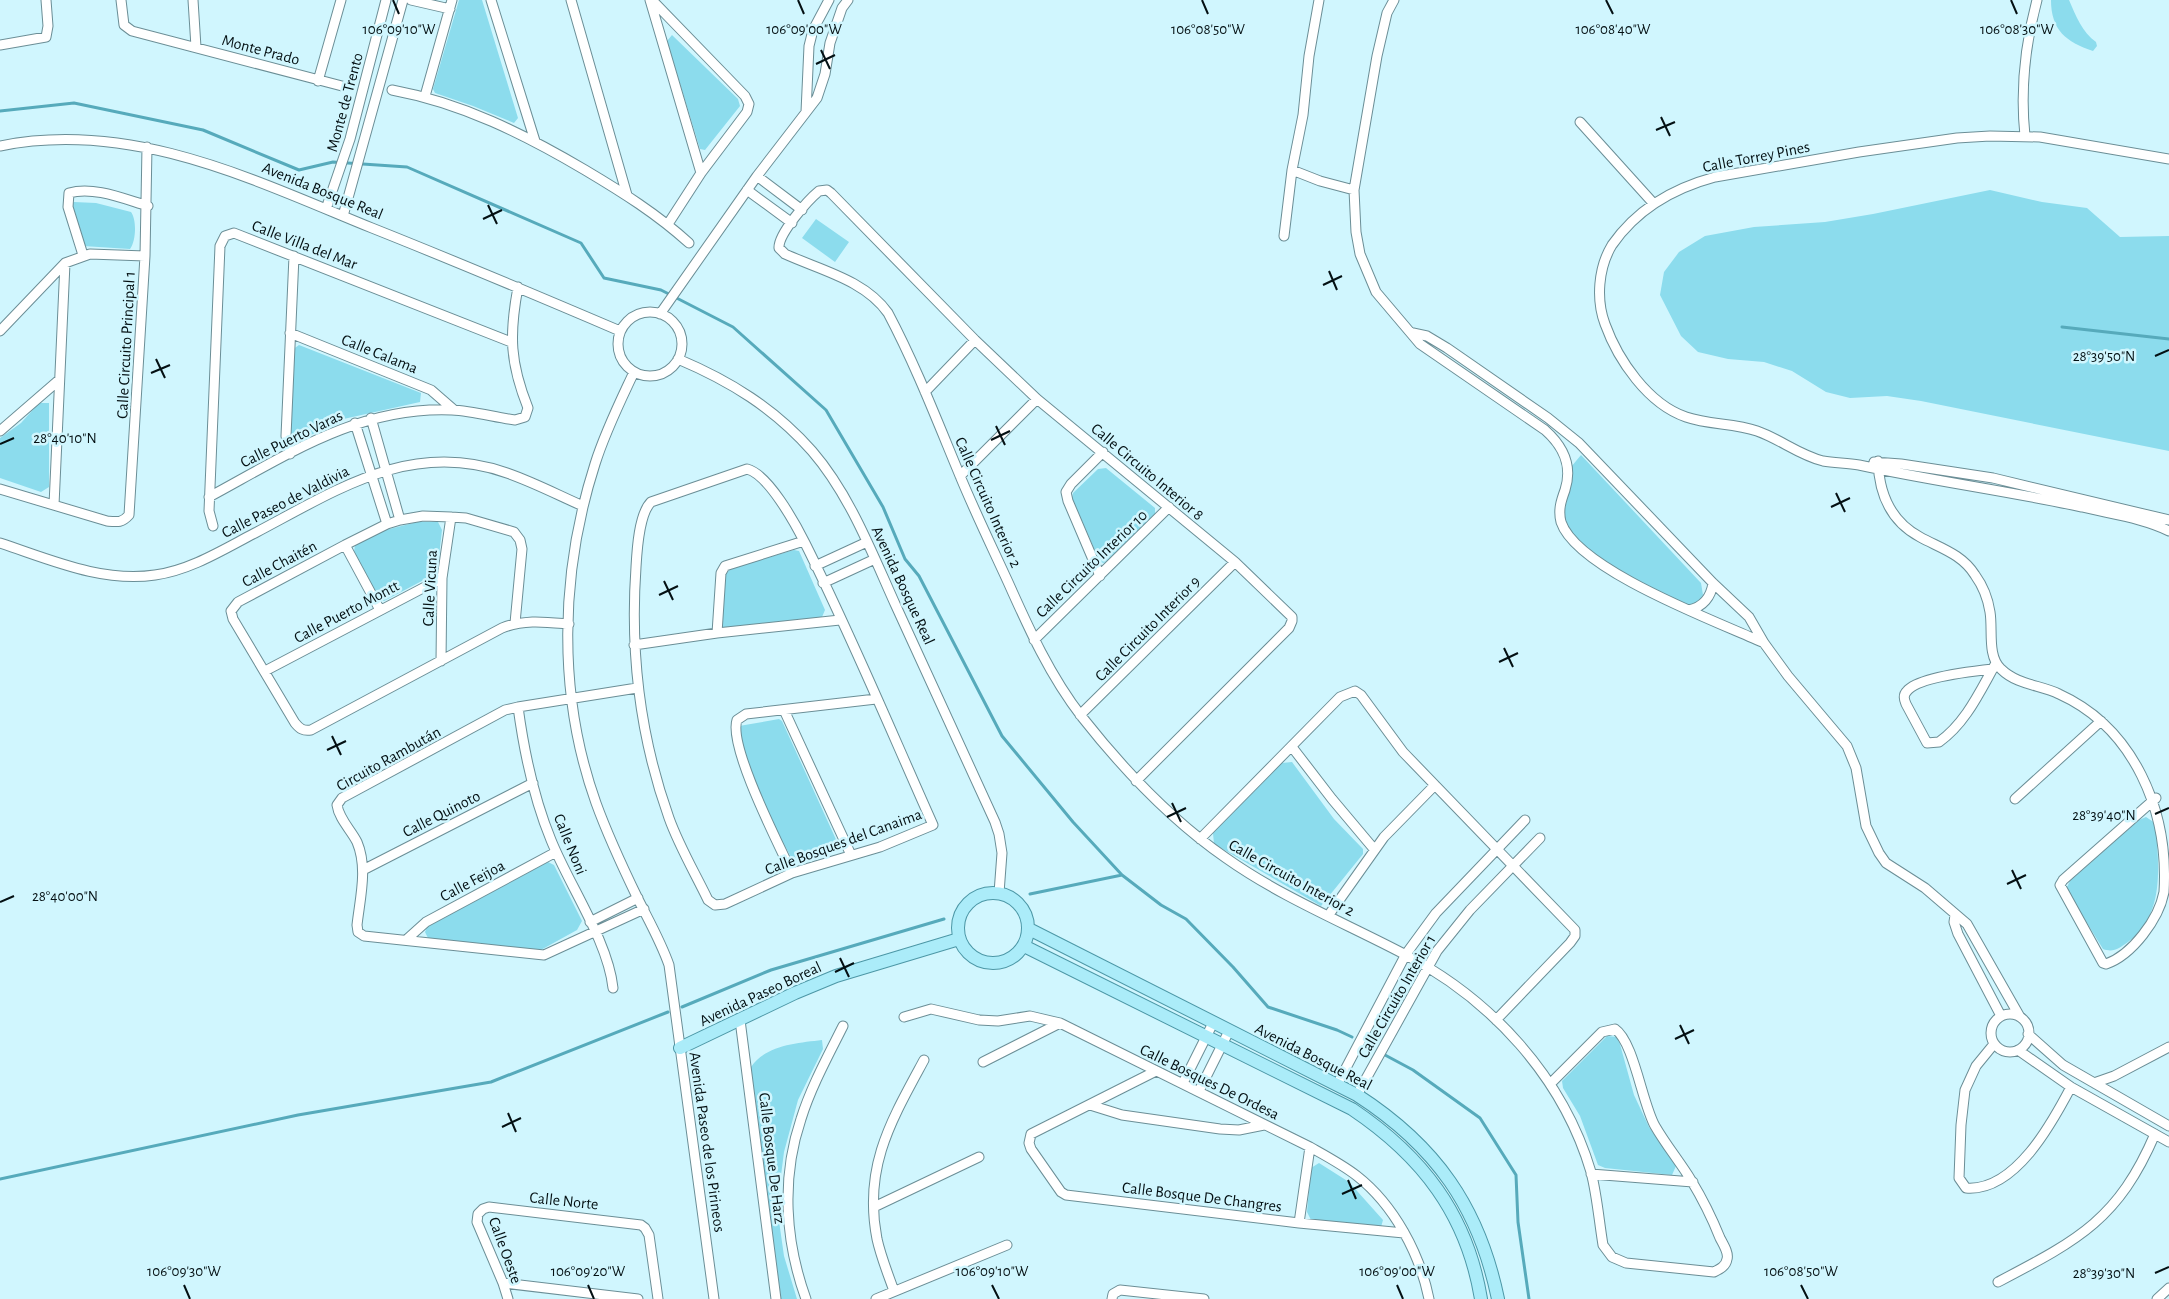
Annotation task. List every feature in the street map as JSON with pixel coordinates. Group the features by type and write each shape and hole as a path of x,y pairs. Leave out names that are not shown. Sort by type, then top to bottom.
{"main road":[{"path":"989,892 1009,896 1024,909 1029,929 1024,946 1010,959 990,964 971,956 964,949 957,929 958,919 970,901 989,892"},
{"name":"Avenida Bosque Real","path":"1029,929 1357,1095 1409,1133 1454,1185 1482,1242 1498,1299"},
{"name":"Avenida Paseo Boreal","path":"680,1048 836,976 959,939"},
{"name":"Avenida Bosque Real","path":"1024,946 1352,1109 1379,1127 1424,1170 1458,1224 1469,1249 1481,1299"}],"street":[{"path":"0,45 46,38 48,26 46,0"},
{"name":"Monte Prado","path":"121,0 122,18 127,29 342,86"},
{"path":"193,0 196,47"},
{"name":"Monte Prado","path":"318,81 341,0"},
{"name":"Monte de Trento","path":"326,209 342,167 386,0"},
{"name":"Monte de Trento","path":"343,216 403,0"},
{"path":"411,0 451,4 425,96"},
{"path":"491,0 535,141"},
{"path":"571,0 627,195"},
{"path":"651,0 747,100 747,112 701,173 668,224"},
{"path":"651,0 701,173"},
{"path":"806,112 808,45 813,30 829,0"},
{"path":"660,314 757,176 817,98 822,87 830,43 842,8 848,0"},
{"path":"1284,236 1319,0"},
{"path":"1394,0 1387,14 1377,56 1354,190 1356,232 1360,254 1376,292 1388,309 1426,349 1545,430 1560,445 1568,468 1560,511 1562,522 1569,535 1594,558 1637,586 1764,643"},
{"path":"2025,136 2022,113 2024,63 2037,0"},
{"path":"392,90 451,104 535,141 627,195 668,224 689,243"},
{"path":"1580,122 1654,204"},
{"name":"Calle Torrey Pines","path":"2169,159 2025,136 1957,138 1715,177 1693,183 1674,192 1654,204 1622,231 1604,262 1600,289 1601,311 1617,352 1638,381 1663,405 1684,417 1756,431 1821,460 1993,478 2169,520"},
{"name":"Avenida Bosque Real","path":"0,146 45,139 72,138 147,147 214,165 518,287 620,331"},
{"name":"Calle Circuito Principal 1","path":"0,489 107,521 117,522 129,515 148,206 147,147"},
{"path":"342,167 356,170"},
{"path":"1292,170 1320,181 1354,190"},
{"path":"757,176 802,210"},
{"path":"83,255 68,207 69,193 82,190 148,206"},
{"path":"747,190 792,223"},
{"name":"Calle Circuito Interior 2","path":"823,190 815,194 779,241 780,251 849,281 882,304 897,329 960,476 1044,660 1080,715 1136,781 1226,859 1256,877 1406,954 1459,988 1496,1020 1521,1045 1550,1084 1567,1112 1591,1174 1603,1245 1608,1253 1618,1260 1637,1264 1714,1272 1724,1265 1727,1259 1726,1252 1693,1182"},
{"name":"Calle Circuito Interior 8","path":"823,190 831,193 975,340 1037,399 1235,562 1292,616 1291,625 1136,781"},
{"name":"Calle Villa del Mar","path":"213,526 209,511 209,497 221,240 225,236 234,233 511,342"},
{"name":"Calle Circuito Principal 1","path":"0,331 64,263 83,255 145,256"},
{"path":"290,454 286,436 294,256"},
{"path":"54,505 64,263"},
{"name":"Calle Puerto Varas","path":"209,497 290,454 355,423 371,418 410,411 454,410 515,420 525,417 528,408 517,381 511,342 518,287"},
{"path":"641,313 660,314 670,319 677,327 681,337 678,359 672,367 654,375 634,372 619,354 620,331 625,323 641,313"},
{"name":"Calle Calama","path":"290,333 423,386 454,410"},
{"path":"1413,333 1426,336 1447,348 1572,436 1713,583 1749,617 1764,643 1788,676 1847,747 1856,768 1869,836 1886,863 1925,888 1962,919 2025,1022 2028,1034 2054,1059 2169,1126"},
{"path":"925,392 975,340"},
{"name":"Avenida Bosque Real","path":"678,359 713,373 740,388 791,429 830,473 875,559 999,834 1002,853 999,893"},
{"name":"Avenida Paseo de los Pirineos","path":"634,372 608,429 583,506 571,562 568,660 571,699 585,769 596,803 669,965 714,1299"},
{"path":"0,431 59,380"},
{"path":"960,476 1037,399"},
{"path":"371,418 400,520"},
{"path":"355,423 387,524"},
{"path":"1100,576 1066,492 1103,452"},
{"name":"Calle Paseo de Valdivia","path":"0,543 68,566 99,573 126,577 156,575 188,566 213,555 336,490 373,474 434,461 462,462 507,473 583,506"},
{"path":"1879,466 1879,481 1885,499 1900,522 1918,536 1962,560 1975,574 1988,601 1994,666 1965,716 1939,742 1927,743 1906,704 1905,692 1925,681 1994,666 2013,678 2060,694 2101,721 2125,744 2156,798 2164,827 2167,852 2163,900 2152,924 2140,938 2114,961 2106,964 2103,963 2061,889 2061,882 2156,798"},
{"name":"Calle Torrey Pines","path":"1879,466 2106,513 2169,531"},
{"name":"Calle Bosques del Canaima","path":"753,470 766,481 804,541 815,566 933,825 851,855 792,873 720,906 715,905 708,900 670,819 653,766 638,688 633,611 637,550 644,512 651,502 735,472 753,470"},
{"name":"Calle Circuito Interior 10","path":"1034,640 1169,507"},
{"name":"Calle Chaitén","path":"515,623 522,549 520,540 514,532 466,518 451,517 423,516 387,524 234,605 231,611 233,619 295,723 306,731 515,623 531,621 569,624"},
{"name":"Calle Vicuna","path":"441,661 442,578 451,517"},
{"path":"717,633 721,573 725,566 804,541"},
{"path":"815,566 867,542"},
{"path":"345,545 380,610"},
{"path":"823,583 875,559"},
{"name":"Calle Circuito Interior 9","path":"1080,715 1235,562"},
{"name":"Calle Puerto Montt","path":"265,671 442,578"},
{"path":"1689,610 1706,601 1713,583"},
{"path":"634,645 717,633 840,620"},
{"name":"Circuito Rambután","path":"638,688 506,710 339,801 338,809 357,842 363,870 357,925 358,932 364,936 544,955 638,898"},
{"path":"1200,838 1340,697 1355,691 1361,695 1403,752 1573,927 1575,933 1570,943 1496,1020"},
{"path":"792,873 747,771 735,730 737,720 746,714 876,699"},
{"name":"Calle Noni","path":"518,707 533,783 550,838 592,927 612,978 613,988"},
{"path":"784,710 851,855"},
{"path":"2015,799 2101,721"},
{"path":"1292,747 1374,849"},
{"name":"Calle Quinoto","path":"363,870 533,783"},
{"path":"1328,915 1374,849 1435,785"},
{"name":"Calle Circuito Interior 1","path":"1337,1085 1406,954 1436,913 1525,820"},
{"name":"Calle Circuito Interior 1","path":"1357,1095 1427,967 1454,928 1540,838"},
{"name":"Calle Feijoa","path":"406,940 426,922 556,852"},
{"path":"592,927 604,929 644,909"},
{"path":"1955,915 1954,922 1958,934 2001,1016"},
{"name":"Calle Bosques De Ordesa","path":"904,1017 932,1009 979,1020 998,1021 1030,1016 1060,1023 1310,1147 1359,1178 1374,1192 1404,1233 1418,1261 1429,1299"},
{"path":"2020,1017 2001,1016 1992,1025 1994,1044 2005,1051 2018,1050 2023,1046 2028,1034"},
{"name":"Calle Bosque De Harz","path":"740,1020 776,1299"},
{"path":"983,1062 1060,1023"},
{"path":"1183,1083 1213,1023"},
{"path":"806,1299 790,1245 788,1222 790,1167 807,1102 843,1026"},
{"path":"1550,1084 1602,1032 1615,1029 1627,1046 1655,1126 1693,1182"},
{"path":"1199,1091 1229,1031"},
{"path":"1994,1044 1970,1077 1962,1103 1959,1178 1966,1188 1981,1188 2001,1179 2019,1163 2041,1140 2071,1086"},
{"path":"2094,1083 2114,1076 2169,1047"},
{"path":"2018,1050 2071,1086 2169,1142"},
{"path":"894,1291 877,1240 874,1207 876,1162 894,1114 924,1060"},
{"path":"1090,1105 1156,1071"},
{"path":"1090,1105 1122,1115 1220,1129 1239,1130 1264,1125"},
{"name":"Calle Bosque De Changres","path":"1090,1105 1034,1131 1029,1138 1031,1149 1053,1184 1066,1195 1404,1233"},
{"path":"1998,1282 2068,1244 2106,1214 2134,1178 2155,1134"},
{"path":"1299,1223 1310,1147"},
{"path":"874,1207 979,1157"},
{"path":"1591,1174 1693,1182"},
{"name":"Calle Norte","path":"479,1212 489,1207 636,1224 645,1228 649,1235 658,1299"},
{"name":"Calle Oeste","path":"479,1212 477,1222 508,1299"},
{"path":"876,1299 1006,1245"},
{"path":"503,1283 638,1299"},
{"path":"2157,1299 2169,1288"},
{"path":"1112,1299 1113,1294 1120,1290 1204,1299"}],"shaded area":[{"path":"459,0 482,0 518,118 514,123 435,93 433,89"},
{"path":"2051,0 2069,0 2083,29 2096,42 2097,46 2093,51 2068,39 2057,27"},
{"path":"672,35 738,99 740,106 705,150 700,149 667,41"},
{"path":"1990,190 2042,202 2087,208 2120,237 2169,236 2169,451 1921,401 1887,396 1850,398 1826,392 1792,371 1764,362 1728,359 1698,352 1681,336 1660,295 1664,272 1679,252 1705,236 1754,227 1825,222"},
{"path":"74,202 96,203 131,212 135,231 130,249 83,246 70,206"},
{"path":"816,219 849,242 835,262 802,238"},
{"path":"299,345 421,393 420,402 339,420 298,442 290,436 292,350"},
{"path":"39,403 49,403 49,487 41,492 0,478 0,438 21,423"},
{"path":"1581,455 1701,583 1703,595 1698,602 1684,605 1646,588 1577,541 1563,517 1570,487 1571,467"},
{"path":"1106,468 1155,508 1155,514 1104,563 1100,562 1072,498 1073,493 1098,469"},
{"path":"417,522 438,522 442,530 437,573 384,601 378,599 354,552 355,545 378,532"},
{"path":"794,550 799,551 825,610 822,617 724,629 720,625 721,594 727,573 732,568"},
{"path":"779,719 782,721 839,846 837,850 798,862 792,859 766,811 751,777 737,729 739,726"},
{"path":"1292,762 1334,819 1363,849 1363,854 1321,906 1214,844 1213,833 1282,763"},
{"path":"2146,817 2155,823 2156,830 2158,876 2153,905 2140,931 2128,942 2113,950 2103,949 2066,889 2070,881 2139,820"},
{"path":"548,862 554,865 582,921 577,930 539,951 428,938 425,932 427,927"},
{"path":"1607,1036 1618,1037 1634,1095 1649,1127 1676,1166 1672,1175 1605,1168 1598,1165 1580,1116 1563,1088 1562,1081"},
{"path":"822,1040 823,1049 798,1100 784,1152 777,1207 784,1256 797,1299 781,1299 751,1067 765,1054 783,1046"},
{"path":"1319,1163 1349,1182 1383,1220 1381,1227 1311,1220 1307,1212 1311,1168"}],"waterway":[{"path":"0,111 74,103 203,130 299,170 333,162 407,167 581,243 604,278 661,290 733,327 826,410 883,507 905,559 919,576 1002,736 1073,822 1122,875 1161,905 1186,919 1268,1007 1352,1037"},
{"path":"2062,327 2169,339"},
{"path":"1030,894 1122,875"},
{"path":"682,1007 771,970 944,919"},
{"path":"0,1179 298,1115 491,1082 668,1012"},
{"path":"1385,1055 1413,1070 1480,1118 1516,1175 1518,1222 1529,1299"}]}
